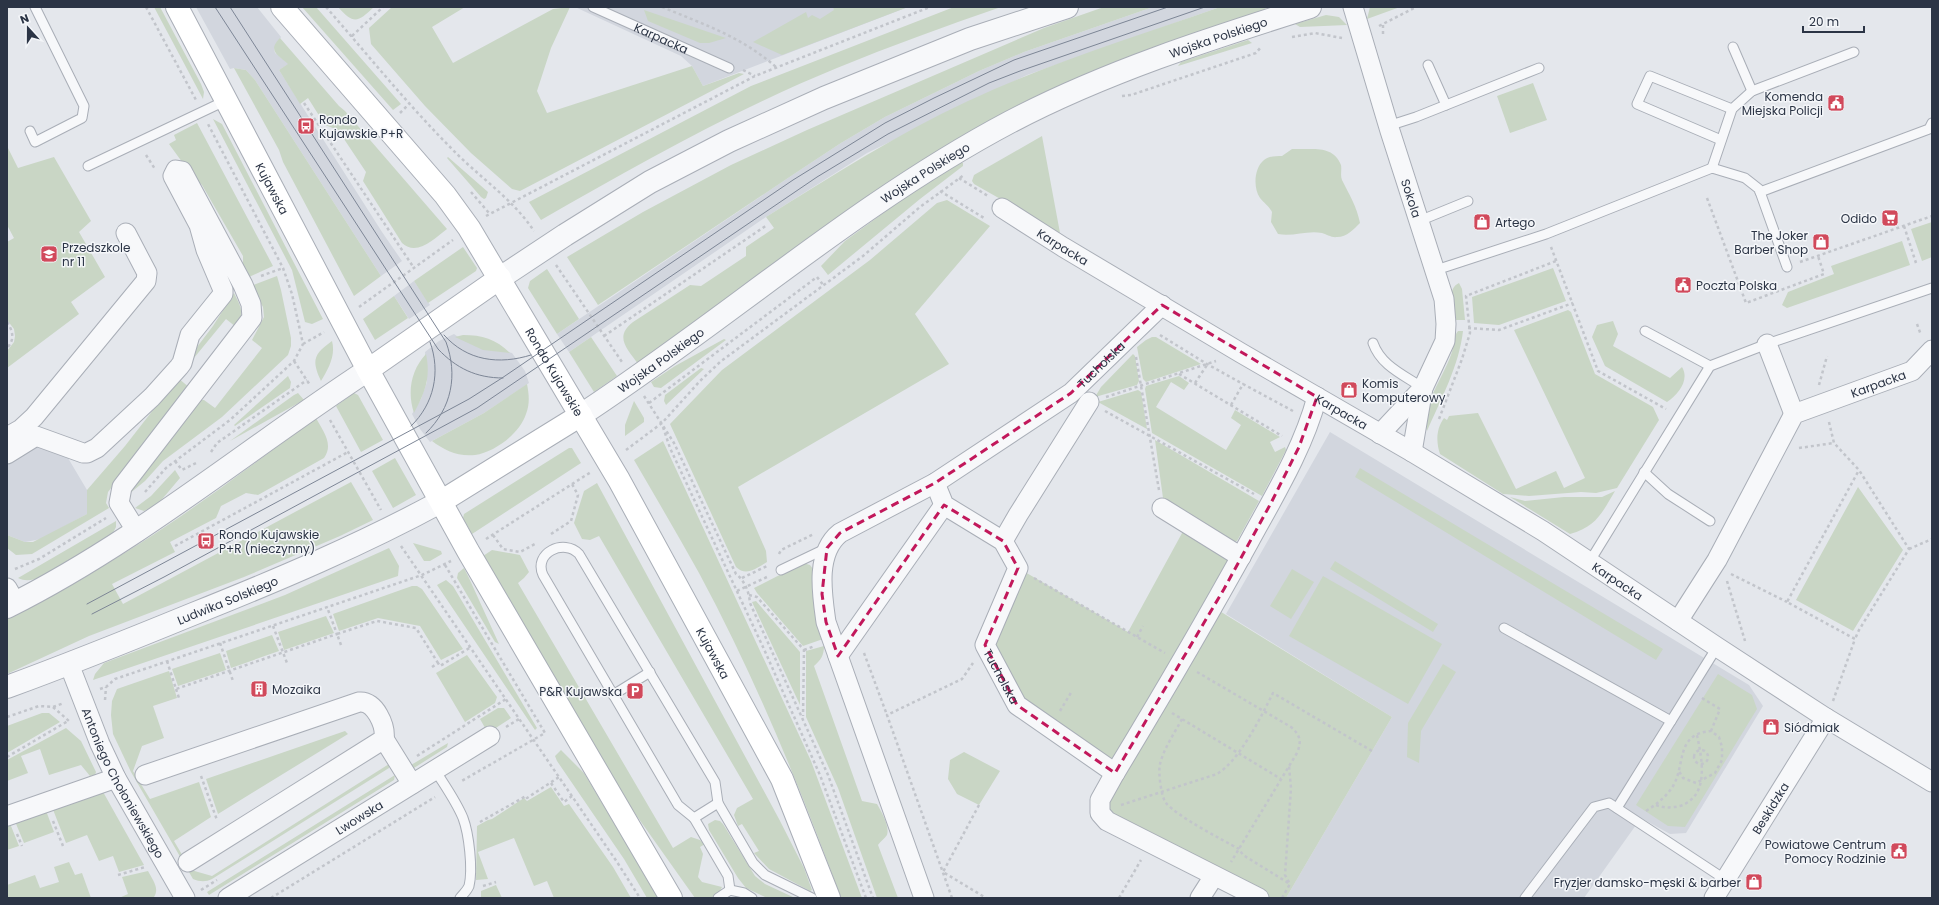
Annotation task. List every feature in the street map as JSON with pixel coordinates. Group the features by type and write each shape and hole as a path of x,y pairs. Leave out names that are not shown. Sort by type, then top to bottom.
{"main road":[{"name":"Kujawska","path":"177,7 368,370"},
{"path":"282,7 445,195 469,228 500,278 368,370 442,501 472,558 671,898"},
{"name":"Rondo Kujawskie","path":"442,501 581,415 500,278"},
{"name":"Kujawska","path":"581,415 619,480 782,779 829,898"}],"street":[{"path":"500,278 558,239 650,182 729,141 824,98 970,39 1067,7"},
{"name":"Wojska Polskiego","path":"581,415 634,380 882,201 940,162 998,129 1037,108 1119,73 1310,7"},
{"name":"Sokola","path":"1353,7 1388,126 1436,270 1444,299 1446,324 1444,341 1422,388 1412,452"},
{"path":"7,454 36,436 83,453 92,452 152,397 182,363 190,335 223,294 223,290 206,250 199,225 173,176 176,170 182,171 243,285 251,304 252,318 122,487 119,504 138,532"},
{"name":"Karpacka","path":"1002,208 1063,247 1241,353 1412,452 1543,531 1717,647 1828,713 1932,782"},
{"path":"7,437 20,429 34,416 146,281 146,273 126,233"},
{"name":"Tucholska","path":"827,548 834,538 840,533 935,483 1071,393 1162,305"},
{"path":"1678,621 1717,560 1794,414 1767,344"},
{"name":"Karpacka","path":"1794,414 1912,371 1932,350"},
{"path":"10,599 71,572 138,532 320,402 368,370"},
{"name":"Sokola","path":"1380,434 1422,388"},
{"path":"1259,898 1107,821 1100,812 1100,800 1224,588 1271,503 1299,447 1310,421 1317,397"},
{"name":"Tucholska","path":"1003,541 1088,402"},
{"path":"935,483 944,505 1003,541 1018,568"},
{"name":"Ludwika Solskiego","path":"7,687 69,664 279,580 373,538 442,501"},
{"path":"838,656 944,505"},
{"path":"1162,508 1241,557"},
{"path":"827,548 823,572 822,594 826,622 924,898"},
{"name":"Tucholska","path":"1018,568 985,645 1017,704 1115,773"},
{"name":"Antoniego Chołoniewskiego","path":"69,664 100,744 116,778 180,896"},
{"path":"144,775 194,757 365,702 370,704 384,727 384,739 412,784"},
{"name":"Beskidzka","path":"1714,898 1828,713"},
{"name":"Lwowska","path":"228,898 490,736"},
{"path":"188,862 384,739"},
{"path":"7,816 116,778"},
{"path":"1200,898 1214,876"}],"lane":[{"path":"30,131 35,142 79,120 82,118 84,111 84,106 35,7"},
{"name":"Karpacka","path":"593,7 729,68"},
{"path":"1733,47 1752,91"},
{"path":"1712,168 1732,109 1752,91 1854,52"},
{"path":"1428,65 1446,105"},
{"path":"1388,126 1540,68"},
{"path":"1721,140 1638,104 1650,76 1732,109"},
{"path":"88,166 227,100"},
{"path":"1760,192 1929,129 1932,123"},
{"path":"1436,270 1546,234 1712,168 1745,178 1759,189 1787,267"},
{"path":"1419,221 1468,201"},
{"path":"1590,561 1710,366 1767,344 1932,288"},
{"path":"1645,331 1710,366"},
{"path":"1373,343 1376,352 1383,362 1422,388"},
{"path":"1644,472 1668,494 1710,521"},
{"path":"730,890 728,876 694,818 678,805 543,575 540,567 542,561 549,552 559,547 567,546 574,549 579,554 715,782 718,803 753,863 765,875 812,898"},
{"path":"781,570 827,548"},
{"path":"1504,628 1671,720"},
{"path":"1617,808 1717,647"},
{"path":"613,695 650,672"},
{"path":"435,770 463,818 468,843 469,884 467,890 460,898"},
{"path":"694,818 718,803"},
{"path":"1525,898 1594,807 1610,803 1726,880"},
{"path":"718,898 730,890"},
{"path":"730,890 752,898"}],"path":[{"path":"146,7 198,105"},
{"path":"326,7 409,104 453,150 511,203 531,228"},
{"path":"352,36 383,7"},
{"path":"662,7 727,34 758,51 776,67"},
{"path":"484,217 776,67 930,7"},
{"path":"1376,27 1416,7"},
{"path":"1288,38 1315,33 1341,38 1346,37"},
{"path":"1116,96 1131,95 1256,53 1261,47 1268,45"},
{"path":"304,103 414,268"},
{"path":"206,119 283,268 292,294 303,344"},
{"path":"627,449 662,423 700,381 720,362 824,286 863,256 930,199 969,171"},
{"path":"959,178 994,199 1002,208"},
{"path":"1707,198 1746,303 1824,274 1818,256"},
{"path":"1787,267 1932,216"},
{"path":"604,336 766,225"},
{"path":"1904,226 1916,263"},
{"path":"1546,234 1598,371 1679,416"},
{"path":"356,310 458,236"},
{"path":"1437,425 1462,359 1470,333 1466,296 1556,261"},
{"path":"555,264 624,366"},
{"path":"274,271 283,268"},
{"path":"648,403 817,277 824,286"},
{"path":"1446,324 1470,328 1499,330 1573,303"},
{"path":"7,322 12,334 12,340 7,348"},
{"path":"141,496 166,468 230,420 294,361 303,344 329,329"},
{"path":"1132,333 1162,508"},
{"path":"1158,334 1207,364 1310,421"},
{"path":"1088,402 1241,353"},
{"path":"294,361 311,386"},
{"path":"1195,383 1207,364"},
{"path":"1179,374 1299,447"},
{"path":"206,455 212,451 217,443 307,380"},
{"path":"1231,405 1243,384"},
{"path":"640,390 674,442 736,574 742,578 750,595 750,603 804,718 828,775 873,898"},
{"path":"1088,402 1271,503"},
{"path":"1824,402 1834,443 1859,470 1909,550"},
{"path":"329,418 384,515"},
{"path":"662,423 670,448 737,591 820,775 866,898"},
{"path":"1775,451 1834,443"},
{"path":"175,546 348,452"},
{"path":"175,461 182,470 201,459"},
{"path":"1787,602 1859,470"},
{"path":"482,542 590,472"},
{"path":"546,537 571,521 578,495 572,484"},
{"path":"13,570 39,559 108,517"},
{"path":"493,535 503,549 520,552 540,540"},
{"path":"1828,713 1859,630 1909,550 1932,539"},
{"path":"400,544 534,739 640,898"},
{"path":"96,690 106,687 115,679 422,575 445,565 456,558"},
{"path":"271,898 448,790 545,733 445,565"},
{"path":"1018,568 1180,662"},
{"path":"737,591 781,570"},
{"path":"1724,570 1855,639"},
{"path":"1726,578 1747,646"},
{"path":"750,595 756,597 804,650 804,718"},
{"path":"327,607 341,645"},
{"path":"176,688 377,621 416,628 440,666 471,647"},
{"path":"273,626 286,663"},
{"path":"1137,638 1143,626"},
{"path":"856,632 952,898"},
{"path":"220,643 233,681"},
{"path":"887,715 962,679 985,645"},
{"path":"167,661 180,698"},
{"path":"432,667 438,663"},
{"path":"1204,676 1291,727 1300,738 1300,745 1289,766 1231,863"},
{"path":"1690,690 1720,709 1711,731"},
{"path":"1120,806 1217,774 1230,764 1264,712 1273,693 1372,751"},
{"path":"7,717 40,706 53,707 69,700"},
{"path":"53,707 73,724"},
{"path":"1176,715 1281,779"},
{"path":"1182,720 1166,748 1159,765 1162,792 1166,802 1179,814 1239,850 1243,855 1290,884"},
{"path":"7,757 68,721"},
{"path":"1634,819 1661,801 1673,786 1679,771 1682,754 1688,740 1701,732 1711,731 1719,737 1722,747 1722,760 1715,773 1696,783 1683,778 1679,771"},
{"path":"1656,805 1672,808 1685,804 1695,796 1700,787 1702,765 1697,735"},
{"path":"1700,750 1704,750 1709,756 1706,763 1702,765 1697,764 1694,757 1695,752 1700,750"},
{"path":"194,757 214,815 228,837"},
{"path":"1289,766 1291,788 1285,875 1290,884"},
{"path":"475,825 514,801 526,796 527,798 559,777"},
{"path":"551,783 564,802 572,796"},
{"path":"943,872 979,805"},
{"path":"53,819 63,846"},
{"path":"1119,898 1151,844"},
{"path":"118,874 150,866"},
{"path":"943,872 986,898"},
{"path":"1282,898 1290,884"}],"highlighted area":[{"path":"1162,305 1317,397 1299,447 1271,503 1224,589 1115,773 1017,705 985,645 1018,568 1003,541 944,505 838,656 826,622 822,594 827,548 840,533 935,483 1071,393"}],"shaded area":[{"path":"196,7 257,7 281,37 274,49 275,53 289,64 279,70 402,261 381,276 255,80 246,70 234,68 230,69"},
{"path":"575,7 908,7 703,86 692,66 681,56"},
{"path":"1153,7 1220,7 1027,75 867,153 766,217 569,352 557,334 791,176 841,143 885,117 979,71 1024,52"},
{"path":"414,281 430,305 409,319 394,296"},
{"path":"454,334 461,339 512,353 525,371 529,383 484,413 430,442 420,429 412,414 421,399 427,382 425,352 439,341"},
{"path":"1330,432 1749,685 1763,706 1686,833 1670,834 1641,818 1584,898 1286,898 1392,717 1226,614"},
{"path":"37,444 65,453 87,490 87,514 41,539 25,542 7,535 7,462"}],"green space":[{"path":"154,7 160,7 201,84 204,92 203,99"},
{"path":"302,7 316,7 401,104 393,110"},
{"path":"338,7 374,7 364,16 352,19 343,13"},
{"path":"392,7 465,7 432,27 453,63 553,9 570,7 551,48 537,91 547,113 692,66 703,86 739,73 744,74 520,191 512,189 471,153 425,106 371,44 369,28"},
{"path":"833,7 908,7 782,55 753,42 806,12 808,18 812,15 820,19 834,10"},
{"path":"954,7 1001,7 918,36 799,84 686,139 541,220 529,202 751,86"},
{"path":"1104,7 1153,7 1024,52 979,71 885,117 841,143 598,305 567,257 643,212 731,165 807,130 1044,28"},
{"path":"1220,7 1265,7 1266,10 1098,69 1001,114 946,146 829,225 638,364 624,343 624,333 627,327 633,322 690,285 701,286 746,256 746,247 774,228 766,217 890,141 968,101 1030,74"},
{"path":"1370,7 1400,7 1367,19"},
{"path":"644,10 726,38 709,43 700,43 648,21"},
{"path":"1326,15 1339,17 1347,25 1300,27 1295,24"},
{"path":"280,38 447,229 426,245 420,247 408,247 402,243 363,181 366,172 338,130 325,125 308,98 300,104 279,70 288,64 274,50 276,42"},
{"path":"1248,40 1252,43 1178,66 1181,62"},
{"path":"234,68 246,70 255,80 381,276 354,296 283,162 279,150"},
{"path":"1533,83 1547,120 1510,133 1497,96"},
{"path":"213,119 222,124 323,319 312,324 305,322 292,270"},
{"path":"197,123 273,266 247,278 243,271 243,256 202,185 193,177 169,144 176,140 174,135"},
{"path":"1042,136 1060,233 974,184 972,181 974,175"},
{"name":"Przedszkole nr 11","path":"7,146 18,168 54,157 91,221 79,232 105,277 71,302 79,314 7,368 7,351 14,342 15,336 14,329 7,320 7,242 14,238 7,225"},
{"path":"1292,149 1314,149 1327,151 1337,158 1341,165 1342,180 1355,206 1360,223 1344,236 1335,237 1316,232 1289,235 1278,234 1271,222 1272,212 1260,198 1256,189 1256,173 1264,160 1270,157 1282,156"},
{"path":"448,157 488,192 486,198 484,199 481,197 447,158"},
{"path":"960,163 963,163 963,166 920,199 828,275 821,266 845,241 912,192"},
{"path":"947,200 990,226 915,314 949,364 738,487 766,551 767,562 752,570 740,570 736,567 670,424 722,370 870,260 937,203"},
{"path":"1932,222 1932,257 1922,261 1911,229"},
{"path":"1902,241 1910,265 1787,308 1782,305 1788,292 1834,274 1831,266"},
{"path":"463,247 477,268 476,271 428,303 414,281"},
{"path":"1553,268 1566,301 1499,325 1474,323 1472,297"},
{"path":"547,269 579,319 557,334 528,288 530,281"},
{"path":"277,276 291,338 291,346 288,355 222,417 163,461 145,481 129,494 131,487 201,400 204,400 215,408 262,348 252,340 264,317 263,307 251,286"},
{"path":"1459,283 1462,289 1465,320 1454,320 1451,294 1455,286"},
{"path":"234,293 241,310 239,322 236,327 226,319 189,364 194,351 213,326"},
{"path":"394,296 408,318 375,340 363,319"},
{"path":"1568,310 1571,312 1595,374 1653,407 1659,420 1617,488 1596,493 1581,492 1529,496 1503,494 1440,454 1437,440 1439,427 1444,418 1447,420 1449,416 1478,413 1516,489 1556,471 1564,488 1585,478 1514,330"},
{"path":"1613,321 1618,334 1613,346 1670,378 1682,367 1685,377 1682,387 1667,402 1605,366 1592,337 1597,325"},
{"path":"1458,331 1463,331 1454,370 1427,431 1426,418 1428,406 1452,352 1454,338"},
{"path":"463,335 483,337 494,341 510,353 483,350 455,337"},
{"path":"591,337 617,376 594,392 569,352"},
{"path":"1152,337 1156,337 1201,364 1146,382 1143,379 1137,347"},
{"path":"724,339 726,340 661,388 654,387 651,382 675,366"},
{"path":"332,341 332,357 329,367 321,381 316,368 316,358 321,350"},
{"path":"426,354 428,370 426,385 414,413 411,397 412,382 417,367"},
{"path":"1133,354 1135,356 1139,381 1137,385 1095,397 1101,387"},
{"path":"701,368 704,369 666,405 664,401 665,395"},
{"path":"288,376 291,382 290,388 235,426 234,425"},
{"path":"1179,376 1189,383 1184,390 1171,382 1156,407 1226,450 1241,425 1231,418 1235,410 1280,437 1270,442 1275,452 1285,447 1286,450 1262,496 1152,433 1145,389 1146,386"},
{"path":"178,378 190,388 108,492 106,503 109,508 32,554 16,555 7,548 7,535 25,542 33,542 87,514 87,490 125,446"},
{"path":"527,384 529,403 523,421 512,435 498,446 483,453 463,455 446,450 432,441 484,413"},
{"path":"1138,390 1141,392 1147,429 1098,402"},
{"path":"298,393 304,400 230,441 294,395"},
{"path":"354,393 358,395 383,440 361,452 336,406"},
{"path":"634,401 644,418 644,422 625,436 625,425"},
{"path":"316,418 328,443 327,453 324,458 258,495 246,493 221,506 216,518 170,542 175,552 112,584 123,604 351,482 373,520 340,536 244,577 89,636 7,674 7,619 74,583 139,544 206,498"},
{"path":"1155,440 1259,501 1237,541 1229,544 1168,506 1163,498"},
{"path":"663,441 811,761 862,898 841,898 793,774 758,692 699,573 634,460"},
{"path":"569,448 572,448 581,463 472,534 463,518 464,514"},
{"path":"395,458 416,495 393,508 372,471"},
{"path":"1360,468 1663,649 1656,660 1355,477"},
{"path":"175,470 180,478 158,504 144,511 135,508 151,496"},
{"path":"597,483 779,819 804,868 812,890 810,891 769,869 754,853 759,851 742,824 738,826 734,815 737,808 753,799 599,536 590,540 582,539 574,523 584,491"},
{"path":"1858,487 1903,550 1853,631 1796,600"},
{"path":"1615,491 1602,512 1592,523 1579,531 1570,534 1510,497 1525,501 1564,497 1602,497"},
{"path":"116,521 116,527 112,535 42,577 30,580 18,578"},
{"path":"1187,524 1241,557 1213,607 1392,717 1286,898 1259,898 1100,813 1114,773 1017,705 985,645 1018,568 1128,632"},
{"path":"413,543 441,551 442,554 430,561 424,561"},
{"path":"389,548 399,566 398,576 93,680 95,674 104,663 285,595"},
{"path":"492,550 520,555 529,572 518,583 673,848 691,837 700,840 705,844 700,847 703,854 698,877 702,882 722,887 714,896 707,898 695,898 629,805 483,556"},
{"path":"1335,561 1438,624 1433,632 1330,569"},
{"path":"803,563 810,565 813,569 823,639 803,646 754,588"},
{"path":"464,568 499,644 495,642 457,578 458,573"},
{"path":"1292,569 1314,582 1291,619 1270,606"},
{"path":"1323,576 1442,644 1408,704 1289,636"},
{"path":"446,580 453,586 537,728 535,730 437,585"},
{"path":"412,586 417,586 422,589 463,649 441,660 420,626 378,618 339,631 333,614"},
{"path":"756,601 800,652 800,705 752,602"},
{"path":"326,616 334,633 284,650 278,632"},
{"path":"272,635 279,651 231,668 226,651"},
{"path":"824,646 822,657 814,666 862,801 877,804 886,823 888,831 887,835 878,845 898,898 877,898 838,788 806,717 806,651"},
{"path":"220,653 226,670 178,686 172,669"},
{"path":"467,655 497,697 495,703 465,722 436,673"},
{"path":"1443,664 1456,672 1421,731 1419,763 1407,757 1408,723"},
{"path":"169,671 177,698 153,706 164,738 142,746 133,771 150,799 199,782 211,817 174,841 191,870 212,876 389,764 389,768 212,879 207,881 198,881 193,879 131,772 113,734 111,715 112,701 117,689"},
{"path":"1718,674 1752,695 1757,709 1685,827 1668,826 1636,805"},
{"path":"498,708 504,708 511,718 488,733 480,719"},
{"path":"42,713 49,713 60,722 7,753 7,726"},
{"path":"66,728 81,741 96,772 95,775 90,776 81,765 49,775 40,749 21,756 28,773 7,781 7,760"},
{"path":"345,731 348,734 218,814 206,779"},
{"path":"448,743 447,747 414,768 411,765"},
{"path":"561,750 584,773 659,898 647,898 624,859 557,761 555,756"},
{"path":"964,752 1000,771 979,805 957,794 948,779 950,760"},
{"path":"395,775 394,780 209,895 207,892"},
{"path":"551,787 564,806 569,804 613,867 631,898 554,898 547,881 534,886 514,838 478,852 488,879 476,880 477,826 492,819 524,798 527,801"},
{"path":"102,790 144,865 119,872 113,856 99,861 87,835 66,843 52,807"},
{"path":"45,808 54,832 24,843 14,819"},
{"path":"715,820 720,821 723,824 755,876 765,884 795,898 767,898 746,888 738,878 709,830 708,824"},
{"path":"7,821 9,821 19,846 7,850"},
{"path":"69,862 75,875 82,873 91,898 7,898 7,885 35,875 40,888 59,882 54,867"},
{"path":"148,871 156,887 156,894 154,897 119,898 128,894 122,877"},
{"path":"496,885 502,898 481,898 481,891"}],"tram line":[{"path":"215,7 438,349 452,362 467,371 493,378 503,378"},
{"path":"230,7 446,342 452,367 450,390 442,413 426,433"},
{"path":"87,604 469,399 793,180 885,123 1014,60 1168,7"},
{"path":"92,614 164,577 477,408 817,177 888,134 989,83 1205,7"},
{"path":"444,335 453,344 463,350 484,358 507,360 531,355"},
{"path":"411,426 425,408 433,387 435,365 430,342"}],"place":[{"name":"Komenda Miejska Policji","path":"1836,103"},
{"name":"Rondo Kujawskie P+R","path":"306,126"},
{"name":"Odido","path":"1890,218"},
{"name":"Artego","path":"1482,222"},
{"name":"The Joker Barber Shop","path":"1821,242"},
{"name":"Przedszkole nr 11","path":"49,254"},
{"name":"Poczta Polska","path":"1683,285"},
{"name":"Komis Komputerowy","path":"1349,390"},
{"name":"Rondo Kujawskie P+R (nieczynny)","path":"206,541"},
{"name":"Mozaika","path":"259,689"},
{"name":"P&R Kujawska","path":"635,691"},
{"name":"Siódmiak","path":"1771,727"},
{"name":"Powiatowe Centrum Pomocy Rodzinie","path":"1899,851"},
{"name":"Fryzjer damsko-męski & barber","path":"1754,882"}]}
